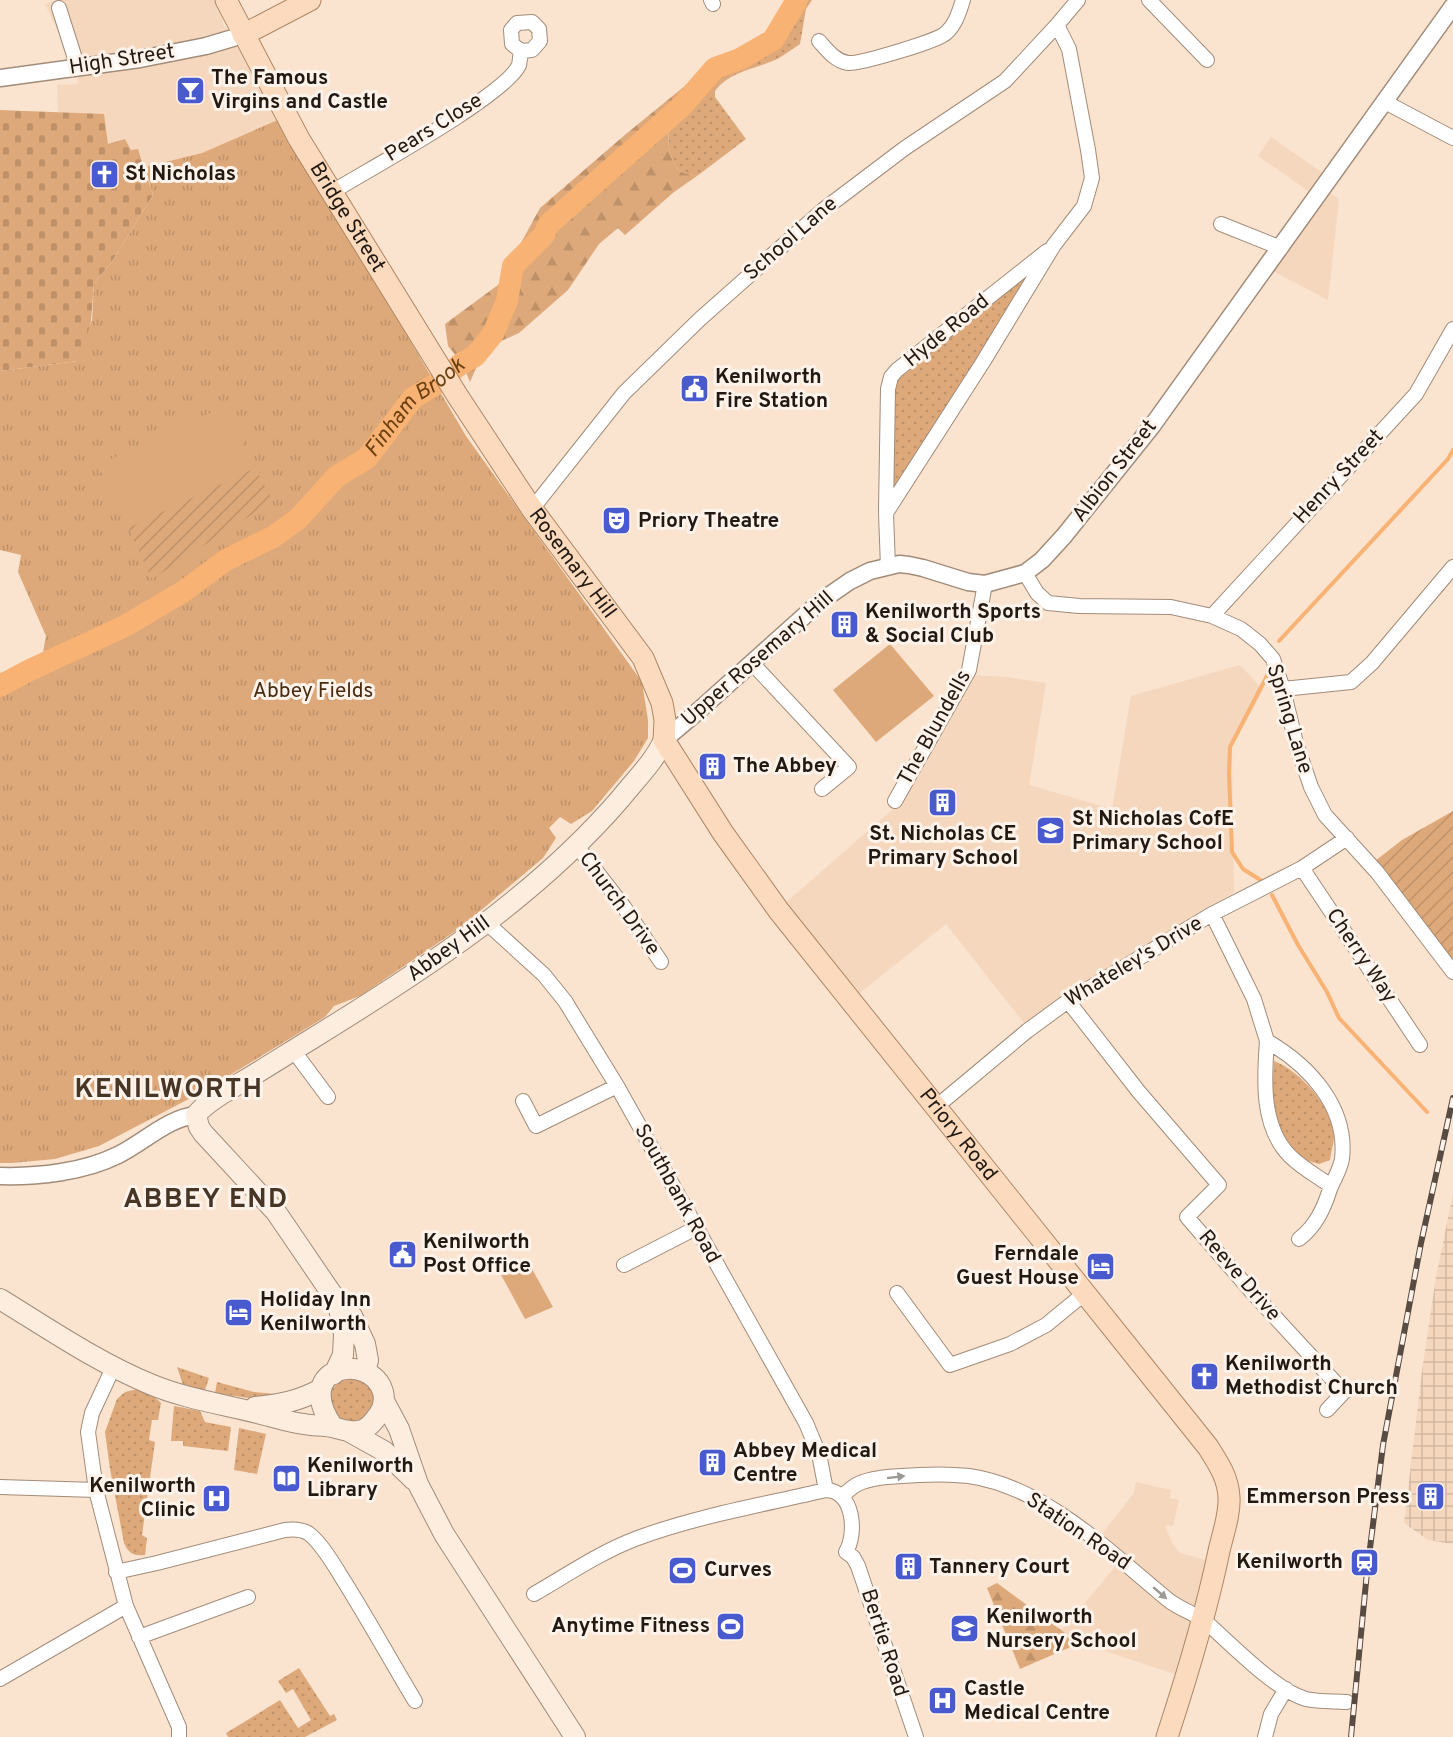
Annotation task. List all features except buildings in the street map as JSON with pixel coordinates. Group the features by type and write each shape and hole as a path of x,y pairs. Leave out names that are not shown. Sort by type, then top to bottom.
{"main road":[{"name":"Bridge Street","path":"226,0 300,139 457,395"},
{"path":"243,35 310,0"},
{"name":"Rosemary Hill","path":"457,395 532,509 643,658 662,703 665,720 664,740"},
{"name":"Abbey Hill","path":"196,1114 226,1092 396,987 487,923 576,845 651,763 664,740"},
{"name":"Priory Road","path":"664,740 723,833 768,896 1085,1293 1218,1462 1226,1477 1229,1497 1223,1535 1202,1620 1167,1737"},
{"path":"196,1114 203,1133 276,1212 338,1302 352,1316 365,1344 368,1360 365,1372"},
{"path":"0,1299 113,1368 175,1393 303,1424 363,1430 378,1415 384,1397"},
{"path":"334,1374 343,1355 344,1334 338,1302"},
{"path":"418,1484 384,1451 341,1429 322,1410 321,1389 327,1377 345,1368 365,1372 378,1383 399,1429 418,1484 444,1534 569,1735"},
{"path":"240,1408 277,1405 300,1400 321,1389"}],"street":[{"path":"819,41 830,53 844,62 866,61 941,37 956,21 963,0"},
{"name":"School Lane","path":"532,509 624,393 700,319 823,210 896,155 1005,81 1057,26 1078,0"},
{"path":"1149,0 1207,60"},
{"name":"Albion Street","path":"888,567 899,564 916,566 968,582 985,584 1025,573 1042,560 1152,426 1453,6"},
{"path":"59,8 78,68"},
{"name":"Hyde Road","path":"886,513 983,362 1054,245 1084,206 1092,178 1069,49 1057,26"},
{"name":"High Street","path":"0,78 78,68 206,46 243,35"},
{"name":"Pears Close","path":"332,192 477,103 502,84 518,66 521,51"},
{"path":"1385,102 1453,138"},
{"path":"1221,224 1281,248"},
{"name":"Hyde Road","path":"888,567 886,513 888,389 891,378 897,370 1054,245"},
{"name":"Henry Street","path":"1212,616 1416,394 1453,329"},
{"name":"Upper Rosemary Hill","path":"664,740 828,596 870,571 888,567"},
{"path":"1283,689 1351,682 1372,663 1453,567"},
{"name":"Spring Lane","path":"1025,573 1037,593 1048,603 1079,606 1172,607 1212,616 1241,629 1260,644 1273,659 1296,743 1311,787 1325,815 1377,872 1453,972"},
{"name":"The Blundells","path":"895,801 969,670 985,584"},
{"path":"752,663 849,767 822,789"},
{"name":"Whateley's Drive","path":"936,1107 1027,1031 1068,1002 1212,914 1302,868 1347,838"},
{"name":"Church Drive","path":"576,845 624,907 661,962"},
{"name":"Cherry Way","path":"1302,868 1420,1045"},
{"path":"1212,914 1254,999 1267,1041 1265,1095 1270,1120 1279,1141 1289,1155 1331,1186"},
{"name":"Southbank Road","path":"487,923 544,975 558,992 617,1086 806,1423 819,1454 826,1490"},
{"name":"Reeve Drive","path":"1068,1002 1139,1092 1219,1185 1187,1216 1251,1291 1344,1392 1327,1410"},
{"path":"1267,1041 1283,1051 1312,1076 1326,1094 1336,1114 1341,1137 1342,1159 1327,1202 1308,1232 1299,1239"},
{"path":"293,1050 328,1097"},
{"path":"523,1101 536,1126 617,1086"},
{"path":"0,1176 38,1175 100,1162 139,1144 184,1116 196,1114"},
{"path":"624,1265 696,1228"},
{"path":"897,1293 950,1365 1010,1344 1046,1325 1085,1293"},
{"path":"113,1368 92,1413 88,1432 96,1490 126,1606 179,1727 179,1737"},
{"name":"Station Road","path":"842,1496 858,1484 902,1476 944,1474 970,1476 998,1483 1046,1506 1080,1528 1112,1551 1180,1609 1202,1620 1286,1689 1306,1698 1347,1702"},
{"path":"0,1487 96,1490"},
{"path":"534,1594 603,1554 635,1539 688,1522 826,1490 835,1491 842,1496"},
{"name":"Bertie Road","path":"842,1496 849,1508 853,1531 851,1543 846,1552 853,1557 858,1566 916,1737"},
{"path":"116,1572 275,1532 291,1529 307,1533 330,1559 382,1642 415,1701"},
{"path":"139,1637 248,1597"},
{"path":"0,1679 126,1606"},
{"path":"1265,1737 1271,1714 1286,1689"}],"shaded area":[{"path":"56,0 219,0 222,5 223,24 244,52 280,119 202,153 145,167 138,149 131,151 108,144 103,114 58,114 57,85 78,84 75,62 66,61 66,48 45,4"},
{"path":"1271,137 1330,178 1324,189 1339,199 1328,300 1267,268 1317,197 1258,156"},
{"name":"St Nicholas CofE Primary School","path":"1240,665 1263,690 1232,747 1234,892 1024,1023 946,924 856,996 784,904 899,804 975,675 1046,683 1029,785 1112,809 1131,696"},
{"path":"1453,1194 1453,1544 1428,1540 1404,1523 1436,1277"},
{"path":"1136,1482 1171,1490 1170,1498 1179,1500 1173,1526 1166,1525 1165,1527 1173,1544 1180,1553 1209,1561 1183,1677 1073,1640 1070,1642 1061,1631 1126,1554 1102,1534 1134,1493"}],"green space":[{"path":"789,0 804,0 793,26 779,42 721,72 669,131 668,140 675,165 682,172 697,176 674,192 625,235 618,228 599,244 568,290 519,333 497,343 480,359 470,382 462,363 448,346 445,324 498,285 540,208 697,76 719,60 772,32"},
{"path":"804,0 812,0 806,9 800,44 775,60 727,79 715,91 715,97 746,139 697,176 680,171 671,156 669,131 721,72 779,42 793,26"},
{"path":"0,110 104,114 108,144 125,139 131,150 138,149 153,195 113,260 94,284 88,357 78,361 0,371"},
{"name":"Abbey Fields","path":"280,119 466,436 642,682 648,720 648,738 634,761 592,811 571,824 560,817 549,828 556,838 543,858 460,928 360,996 334,1006 325,1017 204,1091 99,1146 55,1159 0,1163 0,673 14,669 43,652 46,636 18,572 21,555 0,550 0,371 78,361 92,320 94,284 113,260 153,195 145,167 202,153"},
{"path":"1034,269 891,494 895,382"},
{"path":"225,406 255,468 128,528 98,465"},
{"path":"255,468 273,501 152,579 128,528"},
{"path":"890,644 934,696 876,742 833,690"},
{"path":"1453,811 1453,960 1375,861 1402,840"},
{"path":"1274,1061 1304,1081 1321,1102 1332,1124 1334,1136 1330,1160 1319,1164 1301,1159 1280,1132 1272,1097"},
{"path":"526,1258 553,1307 525,1319 499,1271"},
{"path":"177,1367 209,1378 205,1390 183,1385"},
{"path":"359,1375 379,1396 367,1422 342,1422 331,1405 331,1392 341,1382"},
{"path":"217,1382 254,1392 275,1394 276,1399 215,1393"},
{"path":"138,1389 150,1393 161,1403 158,1420 152,1420 149,1440 155,1442 142,1535 147,1538 145,1555 135,1555 124,1543 105,1432 117,1399 125,1392"},
{"path":"174,1406 200,1411 205,1422 231,1427 228,1451 183,1446 183,1441 171,1441"},
{"path":"239,1428 266,1434 257,1474 234,1470"},
{"path":"997,1583 1065,1633 1073,1646 1020,1669 987,1588"},
{"path":"299,1668 330,1716 334,1714 337,1720 305,1737 228,1737 226,1733 280,1700 298,1728 311,1720 293,1689 286,1693 278,1681"}],"waterway":[{"name":"Finham Brook","path":"0,686 125,626 184,591 226,560 273,537 298,519 336,477 367,458 413,398 475,356 493,334 507,301 513,266 544,235 548,225 682,106 715,68 740,59 773,40 797,0"},
{"path":"1279,641 1448,459 1453,450"},
{"path":"1262,881 1243,869 1232,852 1229,774 1230,747 1268,674"},
{"path":"1272,895 1298,945 1327,992 1339,1018 1427,1112"}],"railway":[{"path":"1351,1737 1367,1572 1383,1445 1421,1243 1453,1098"}],"place":[{"name":"The Famous Virgins and Castle","path":"190,90"},
{"name":"St Nicholas","path":"104,174"},
{"name":"Kenilworth Fire Station","path":"694,389"},
{"name":"Priory Theatre","path":"617,521"},
{"name":"Kenilworth Sports & Social Club","path":"844,624"},
{"name":"The Abbey","path":"712,766"},
{"name":"St. Nicholas CE Primary School","path":"943,803"},
{"name":"St Nicholas CofE Primary School","path":"1051,831"},
{"name":"Kenilworth Post Office","path":"402,1254"},
{"name":"Ferndale Guest House","path":"1100,1266"},
{"name":"Holiday Inn Kenilworth","path":"239,1312"},
{"name":"Kenilworth Methodist Church","path":"1204,1376"},
{"name":"Abbey Medical Centre","path":"712,1463"},
{"name":"Kenilworth Library","path":"286,1478"},
{"name":"Emmerson Press","path":"1431,1497"},
{"name":"Kenilworth Clinic","path":"217,1498"},
{"name":"Kenilworth","path":"1364,1562"},
{"name":"Tannery Court","path":"908,1567"},
{"name":"Curves","path":"683,1570"},
{"name":"Anytime Fitness","path":"731,1626"},
{"name":"Kenilworth Nursery School","path":"965,1629"},
{"name":"Castle Medical Centre","path":"943,1701"}],"district":[{"name":"KENILWORTH","path":"169,1090"},
{"name":"ABBEY END","path":"206,1200"}]}
